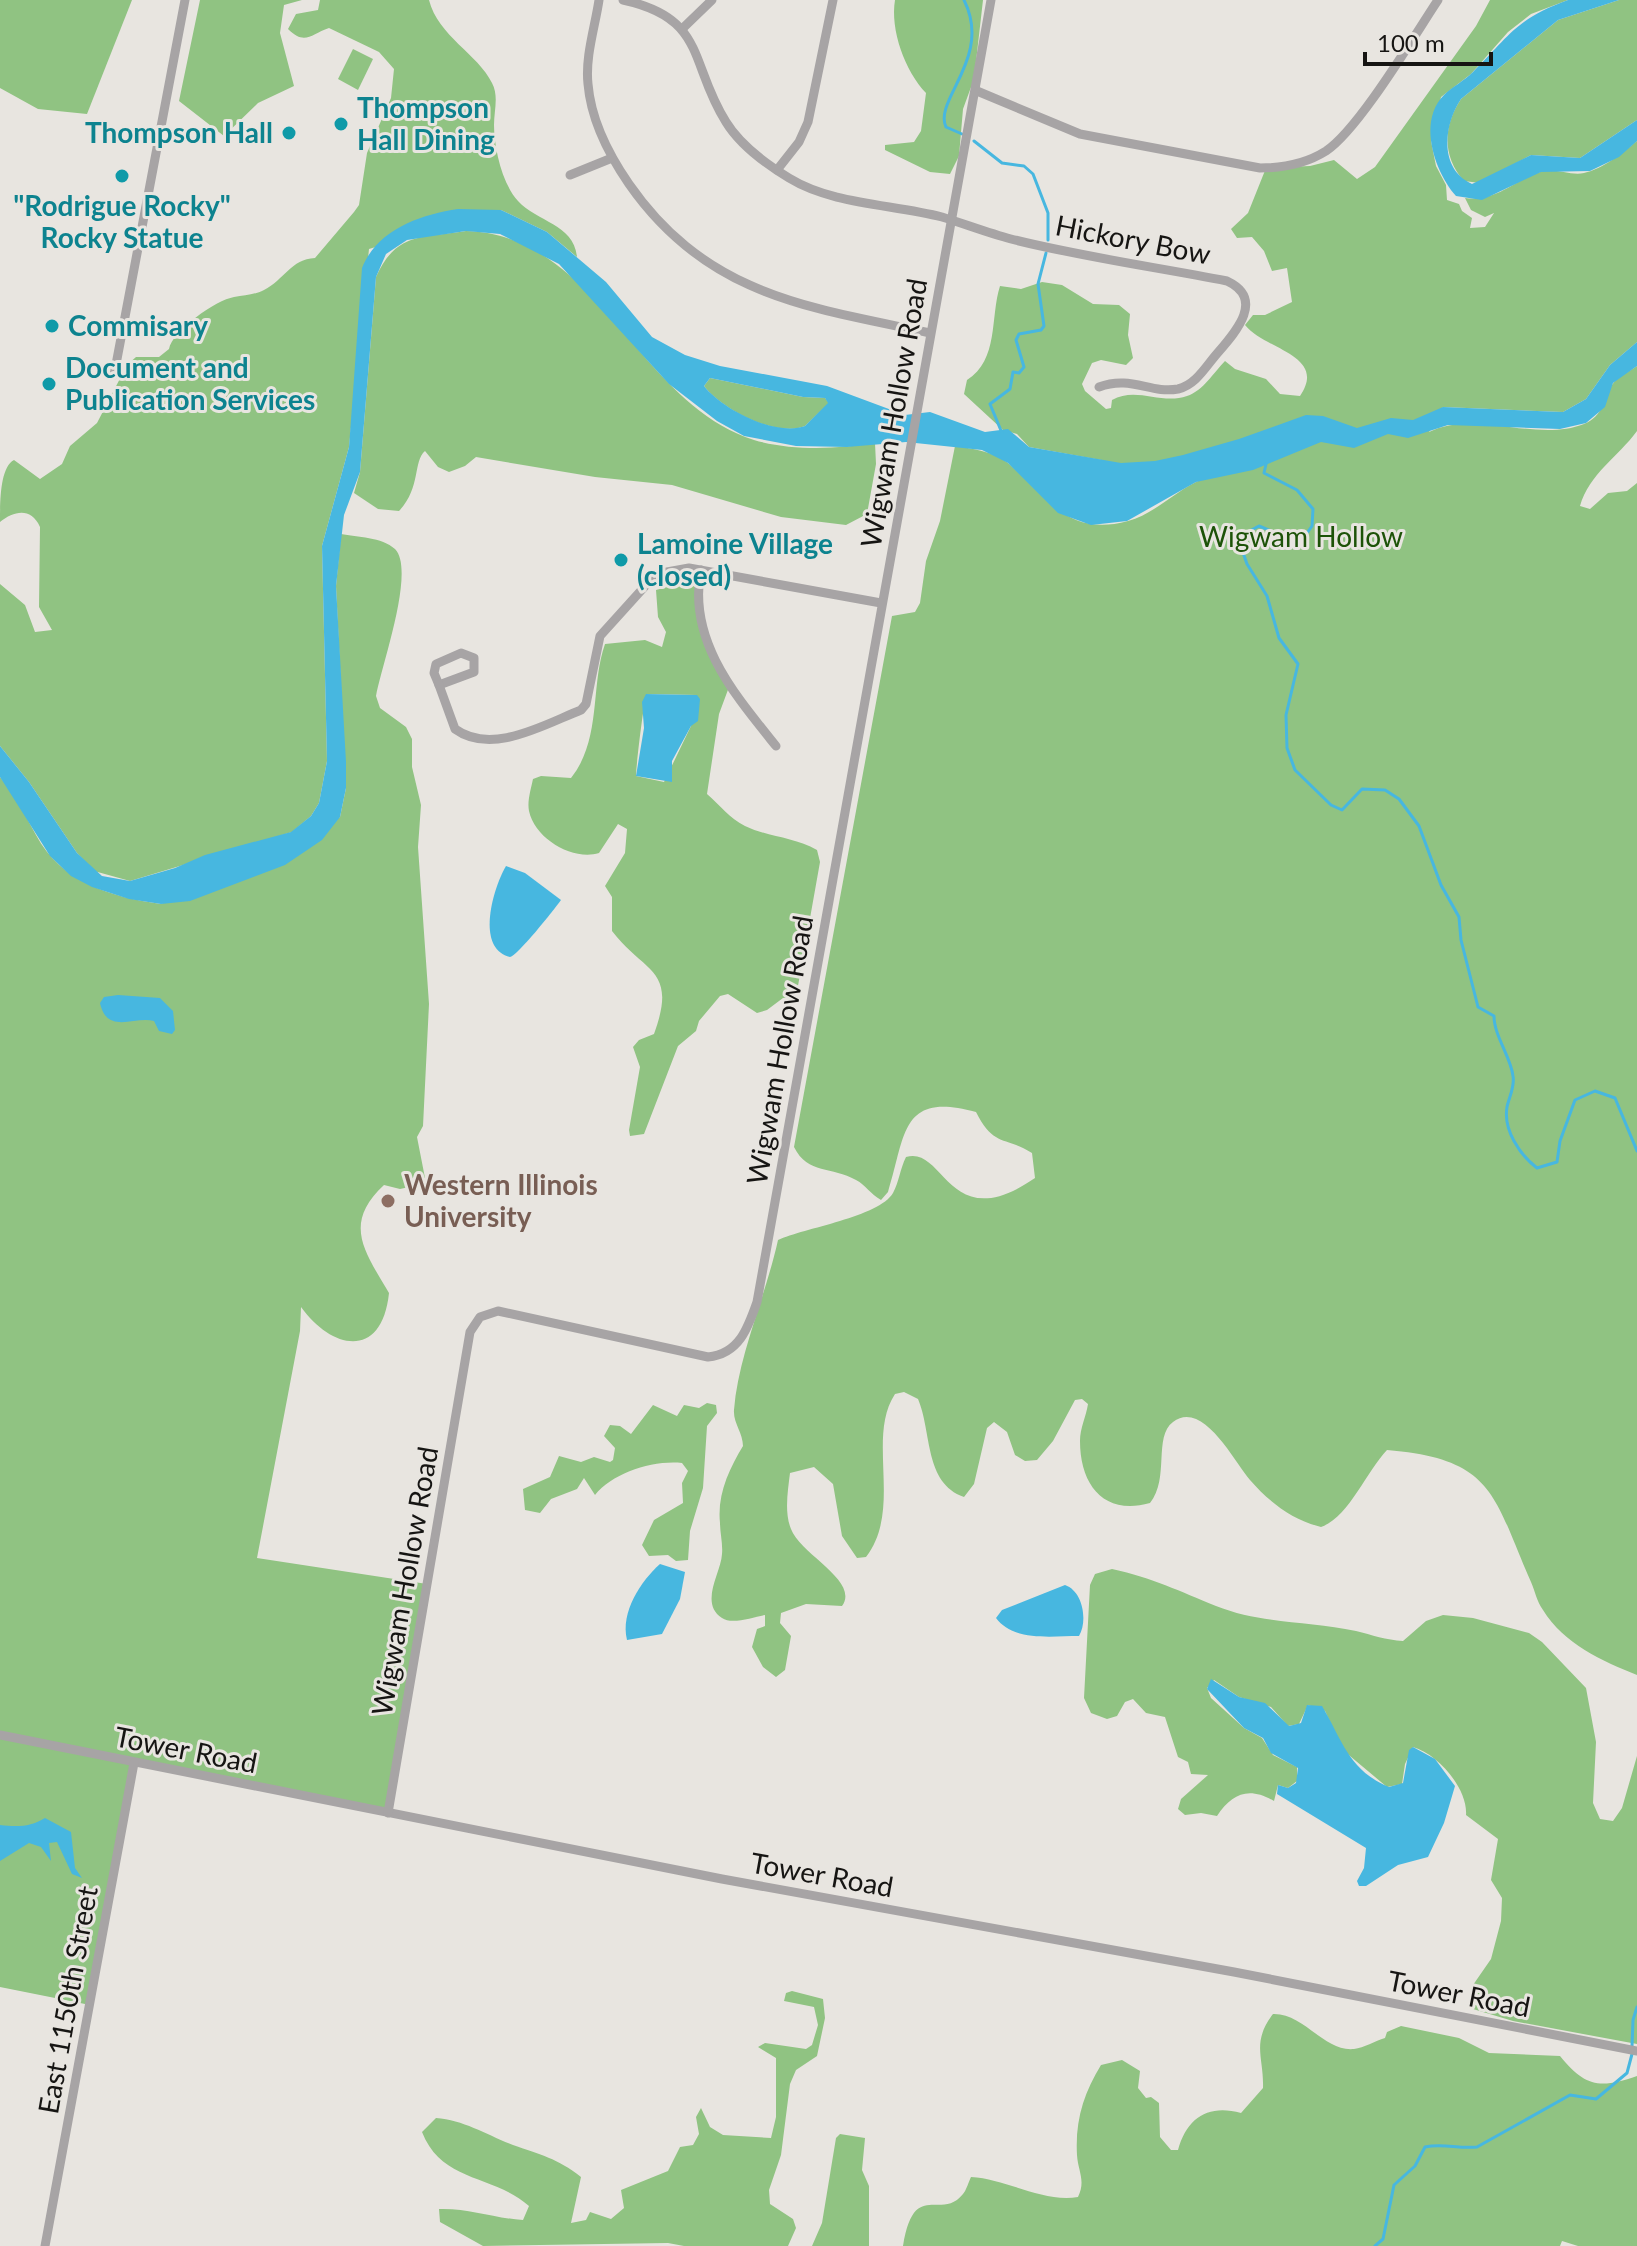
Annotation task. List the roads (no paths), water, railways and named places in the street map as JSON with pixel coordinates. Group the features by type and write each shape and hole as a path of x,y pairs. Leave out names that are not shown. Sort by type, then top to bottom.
{"street":[{"path":"114,375 185,0"},
{"path":"599,0 588,86 596,120 612,158 637,196 666,229 732,278 794,304 930,333"},
{"path":"623,0 661,13 682,29 699,56 711,94 728,125 747,147 777,170 816,190 952,221"},
{"path":"682,29 712,0"},
{"path":"777,170 799,142 808,122 833,0"},
{"name":"Wigwam Hollow Road","path":"388,1813 470,1332 475,1321 498,1311 708,1357 724,1354 737,1345 751,1317 977,91 991,0"},
{"path":"977,91 1080,134 1260,168 1289,166 1320,154 1345,133 1438,0"},
{"path":"570,175 612,158"},
{"name":"Hickory Bow","path":"952,221 1012,240 1227,281 1243,295 1246,309 1242,323 1187,386 1173,389 1126,381 1099,387"},
{"path":"439,685 470,676 475,665 471,655 461,653 439,660 434,673 455,729 490,739 510,738 581,710 586,704 597,643 604,631 656,574 678,569 701,570 881,603"},
{"path":"701,570 697,612 722,678 776,746"},
{"name":"Tower Road","path":"0,1735 388,1813 1637,2051"},
{"name":"East 1150th Street","path":"45,2246 134,1763"}],"water":[{"path":"1568,0 1619,0 1558,20 1461,99 1448,133 1449,157 1454,168 1472,184 1531,155 1580,158 1637,120 1637,141 1619,157 1590,171 1541,172 1482,200 1456,196 1441,174 1432,147 1430,132 1436,106 1515,29 1536,14"},
{"path":"458,209 501,210 547,232 606,282 652,337 685,355 720,366 827,386 905,415 930,412 985,432 1008,429 1029,447 1121,463 1183,455 1306,415 1323,416 1357,428 1391,418 1413,420 1443,407 1563,412 1586,399 1610,365 1637,342 1637,366 1613,383 1605,407 1586,423 1560,429 1448,425 1408,438 1388,434 1354,448 1321,442 1253,470 1196,482 1127,521 1091,525 1058,513 1008,463 982,450 906,442 847,447 796,446 744,436 717,421 669,384 559,264 500,234 466,231 407,240 386,254 376,277 360,472 344,515 336,586 346,762 346,788 340,817 322,840 285,865 190,901 161,904 129,899 92,887 71,876 50,856 0,777 0,746 29,782 77,853 102,876 130,881 175,868 205,855 291,832 311,816 319,803 327,761 322,546 349,447 362,268 378,244 401,226 429,215","holes":["710,378 803,397 825,398 828,403 805,426 780,428 736,412 704,386"]},
{"path":"646,694 697,695 700,699 698,721 691,726 672,761 672,782 636,776 644,728 642,702"},
{"path":"506,866 525,873 561,900 528,941 510,957 499,952 490,930 492,902"},
{"path":"104,997 160,998 173,1011 175,1030 172,1034 159,1031 154,1021 122,1022 109,1019 100,1003"},
{"path":"660,1564 685,1572 680,1599 662,1634 627,1640 629,1608 646,1579"},
{"path":"1065,1585 1076,1593 1082,1607 1083,1623 1079,1636 1023,1634 1004,1626 996,1618 1002,1610"},
{"path":"1211,1679 1239,1697 1265,1703 1289,1726 1301,1723 1307,1705 1322,1706 1355,1763 1389,1787 1403,1783 1409,1750 1413,1747 1435,1759 1455,1786 1444,1823 1428,1857 1398,1865 1366,1886 1359,1886 1357,1881 1364,1868 1366,1848 1277,1794 1278,1785 1288,1788 1296,1783 1298,1768 1271,1753 1263,1738 1244,1728 1207,1689"},
{"path":"45,1818 71,1832 75,1868 82,1878 72,1874 57,1842 49,1843 51,1861 41,1847 29,1843 0,1861 0,1825 24,1826"}],"waterway":[{"path":"962,134 946,127 944,116 968,59 972,41 971,21 964,0"},
{"path":"974,141 1002,163 1024,166 1033,174 1048,213 1048,240"},
{"path":"1002,433 990,404 1010,389 1013,372 1019,373 1024,367 1016,340 1019,334 1041,330 1044,326 1038,284 1046,253"},
{"path":"1266,464 1264,473 1297,490 1313,509 1312,526 1300,543 1259,526 1244,534 1241,547 1247,564 1267,596 1279,638 1298,664 1286,715 1287,748 1295,770 1331,805 1342,810 1362,789 1385,790 1399,799 1419,826 1441,885 1459,917 1461,940 1478,1007 1494,1016 1512,1069 1513,1084 1506,1116 1510,1133 1525,1156 1537,1168 1557,1162 1560,1141 1575,1100 1595,1091 1615,1098 1637,1151"},
{"path":"1632,2046 1637,2007"},
{"path":"1375,2246 1383,2239 1394,2185 1415,2166 1425,2147 1477,2147 1570,2095 1596,2099 1627,2073 1632,2054"}],"place":[{"name":"Thompson Hall Dining","path":"341,124"},
{"name":"Thompson Hall","path":"289,133"},
{"name":"\"Rodrigue Rocky\" Rocky Statue","path":"122,176"},
{"name":"Commisary","path":"52,326"},
{"name":"Document and Publication Services","path":"49,384"},
{"name":"Lamoine Village (closed)","path":"621,560"},
{"name":"Western Illinois University","path":"388,1201"}],"park label":[{"name":"Wigwam Hollow","path":"1301,537"}]}
